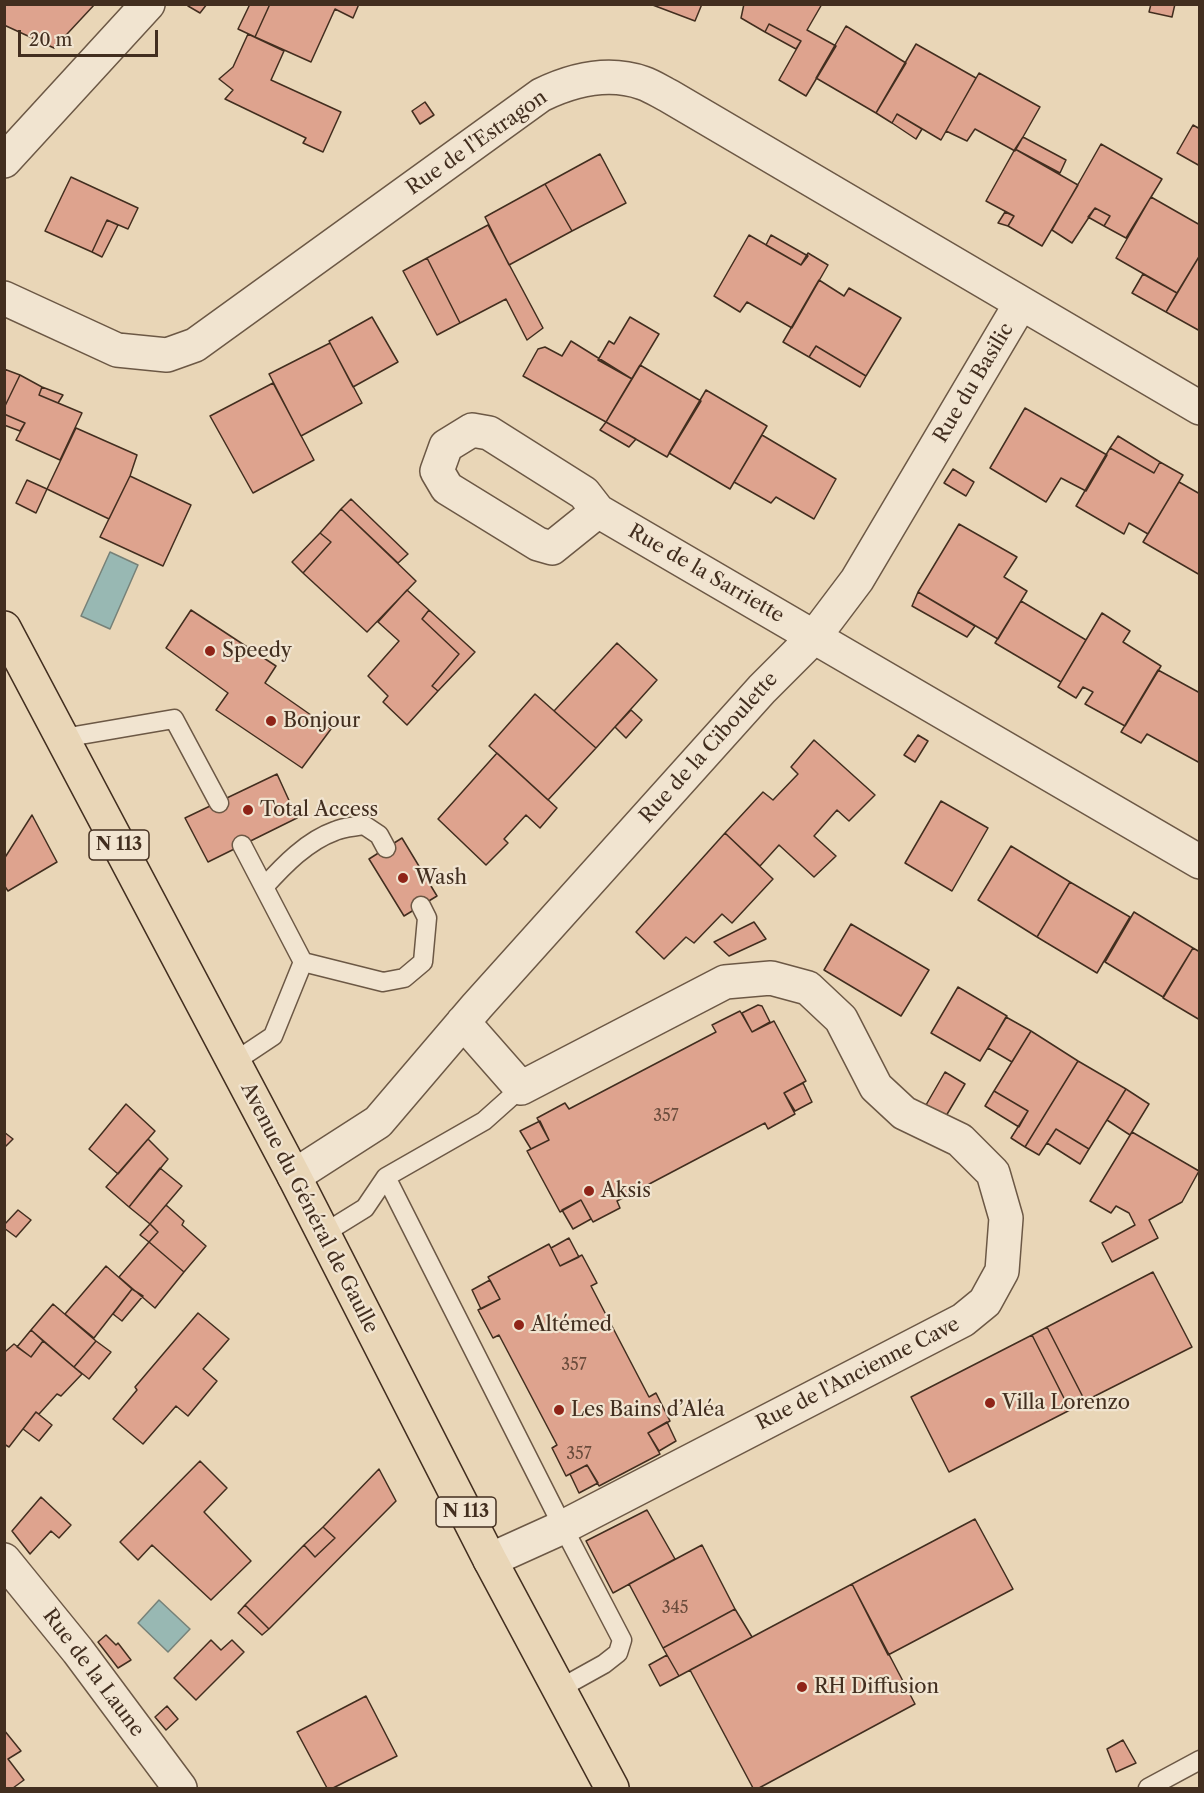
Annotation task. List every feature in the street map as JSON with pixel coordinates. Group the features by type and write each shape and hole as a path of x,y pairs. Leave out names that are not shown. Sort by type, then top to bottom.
{"main road":[{"name":"Avenue du Général de Gaulle","path":"4,628 294,1176 490,1560 612,1788"}],"street":[{"path":"4,161 148,4"},
{"name":"Rue de l'Estragon","path":"4,298 117,350 167,355 195,345 541,95 562,85 589,79 616,77 643,83 669,96 1022,303"},
{"name":"Rue du Basilic","path":"814,637 857,580 1022,303 1200,408"},
{"name":"Rue de la Sarriette","path":"598,511 814,637"},
{"path":"814,637 1200,862"},
{"name":"Rue de la Ciboulette","path":"294,1176 378,1122 463,1022 762,688 814,637"},
{"name":"Rue de l'Ancienne Cave","path":"490,1560 563,1527 963,1320 985,1302 1002,1271 1006,1218 993,1173 960,1140 904,1113 876,1087 841,1019 808,988 771,978 725,982 521,1088"},
{"path":"463,1022 521,1088"},
{"name":"Rue de la Laune","path":"4,1560 78,1651 180,1788"}],"lane":[{"path":"63,738 174,719 219,802"},
{"path":"264,887 279,870 312,842 336,830 364,825 379,835 386,848"},
{"path":"242,845 303,962 383,982 404,978 423,962 427,918 420,906"},
{"path":"234,1062 273,1036 303,962"},
{"path":"323,1234 365,1208 386,1177 484,1121 521,1088"},
{"path":"386,1177 622,1640 618,1653 604,1664 559,1689"},
{"path":"1148,1788 1200,1760"}],"water":[{"path":"110,552 138,565 110,629 81,616"},
{"path":"159,1600 190,1629 168,1652 138,1623"}],"building":[{"path":"4,4 95,4 54,48 4,25"},
{"path":"189,4 207,4 200,13 188,6"},
{"path":"250,4 270,4 255,37 238,29"},
{"path":"270,4 359,4 353,18 335,9 311,62 255,37"},
{"path":"650,4 702,4 695,21"},
{"path":"744,4 822,4 807,30 836,46 806,96 779,80 801,41 769,24 765,32 741,18"},
{"path":"1151,4 1175,4 1172,17 1149,12"},
{"path":"769,24 801,41 796,49 765,32"},
{"path":"846,26 906,63 876,113 816,78"},
{"path":"248,34 284,51 271,80 341,112 323,152 303,143 306,138 225,99 233,90 219,79 233,67"},
{"path":"916,44 976,78 941,140 897,114 892,123 876,113"},
{"path":"979,73 1040,107 1015,151 975,129 967,141 946,131"},
{"path":"425,102 434,115 420,124 412,111"},
{"path":"897,114 922,129 916,139 892,123"},
{"path":"1193,125 1200,129 1200,166 1177,153"},
{"path":"1023,137 1066,160 1060,173 1015,149"},
{"path":"1101,144 1162,179 1126,238 1104,226 1110,216 1095,208 1072,243 1052,230"},
{"path":"1015,149 1078,185 1042,246 1008,226 1014,216 986,201"},
{"path":"600,154 626,203 572,231 545,184"},
{"path":"71,177 138,208 128,229 107,220 92,252 45,231"},
{"path":"545,184 572,231 509,265 485,217"},
{"path":"1151,197 1200,225 1200,255 1177,293 1116,258"},
{"path":"1095,208 1110,216 1104,226 1088,217"},
{"path":"1005,212 1014,216 1008,226 998,223"},
{"path":"107,220 118,225 102,257 92,252"},
{"path":"488,225 543,328 527,340 506,299 460,323 427,258"},
{"path":"749,235 801,265 808,253 828,265 792,328 747,302 740,312 714,296"},
{"path":"771,235 808,256 801,265 766,245"},
{"path":"1200,255 1200,331 1166,312"},
{"path":"427,258 460,323 437,335 403,271"},
{"path":"1143,274 1177,293 1166,312 1132,293"},
{"path":"819,280 844,296 849,288 901,318 866,376 816,346 809,357 783,342"},
{"path":"372,317 398,362 353,387 329,341"},
{"path":"630,317 659,334 632,379 598,360 609,341 614,344"},
{"path":"571,341 632,379 606,422 523,376 538,349 545,347 562,356"},
{"path":"330,343 362,403 301,436 269,374"},
{"path":"816,346 866,376 860,387 809,357"},
{"path":"640,365 701,401 667,457 606,422"},
{"path":"4,369 20,375 4,408"},
{"path":"20,375 42,387 39,395 82,413 60,460 16,440 25,423 4,414 4,408"},
{"path":"273,383 314,460 253,493 210,416"},
{"path":"42,387 63,395 58,403 39,395"},
{"path":"706,390 767,426 730,489 669,453"},
{"path":"1025,408 1107,455 1086,491 1061,478 1046,502 990,468"},
{"path":"4,414 25,423 20,431 4,425"},
{"path":"606,422 636,439 629,447 600,430"},
{"path":"76,428 137,455 130,476 109,519 47,489"},
{"path":"762,435 836,479 814,519 776,497 771,503 734,482"},
{"path":"1118,436 1160,462 1154,473 1110,448"},
{"path":"1110,448 1154,473 1160,462 1183,475 1148,534 1129,523 1124,534 1076,506"},
{"path":"953,469 974,482 966,496 944,483"},
{"path":"130,476 191,505 163,566 100,537"},
{"path":"27,480 47,489 36,513 16,503"},
{"path":"1179,482 1200,494 1200,575 1143,542"},
{"path":"351,499 408,554 398,563 341,509"},
{"path":"341,509 416,581 367,632 303,573 331,542 320,533"},
{"path":"959,524 1017,557 1004,577 1027,591 998,639 918,592"},
{"path":"320,533 331,542 303,573 292,562"},
{"path":"407,590 429,610 422,619 459,654 432,686 438,691 407,725 383,702 388,696 368,676 399,641 378,622"},
{"path":"918,592 975,626 967,637 912,606"},
{"path":"1021,601 1086,640 1061,682 995,643"},
{"path":"191,610 276,666 265,683 331,729 302,768 216,710 228,693 166,648"},
{"path":"429,610 475,652 438,691 432,686 459,654 422,619"},
{"path":"1102,613 1130,631 1123,642 1161,666 1125,726 1085,704 1093,692 1083,687 1076,698 1058,687"},
{"path":"617,643 657,680 596,748 554,711"},
{"path":"1158,670 1200,693 1200,763 1147,734 1141,743 1121,732"},
{"path":"535,694 596,748 548,800 489,746"},
{"path":"631,710 642,720 626,738 615,727"},
{"path":"918,735 928,741 915,762 904,755"},
{"path":"814,740 875,795 849,821 837,810 814,836 836,856 814,877 779,845 760,866 725,833 763,792 773,800 798,774 791,767"},
{"path":"497,753 557,808 540,828 526,815 504,839 508,843 486,865 438,819"},
{"name":"Total Access","path":"277,774 297,818 208,862 185,818"},
{"path":"941,801 988,828 952,891 905,863"},
{"path":"32,815 57,862 8,891 4,885 4,859"},
{"path":"725,833 773,879 732,923 722,914 694,943 686,937 664,959 636,932"},
{"name":"Wash","path":"402,838 437,896 404,916 369,859"},
{"path":"1011,846 1070,882 1037,937 978,900"},
{"path":"1070,882 1130,917 1097,973 1037,937"},
{"path":"1134,912 1193,948 1163,997 1105,962"},
{"path":"754,922 766,939 729,956 714,942"},
{"path":"851,924 929,970 901,1016 824,970"},
{"path":"1193,948 1200,952 1200,1020 1163,998"},
{"path":"958,987 1007,1016 980,1061 931,1033"},
{"path":"758,1005 762,1006 770,1022 752,1032 742,1013"},
{"path":"740,1011 752,1032 774,1021 806,1081 784,1093 795,1114 768,1129 765,1123 617,1201 620,1208 593,1222 581,1200 560,1212 527,1151 549,1140 537,1118 565,1103 569,1109 716,1032 712,1025"},
{"path":"1006,1017 1031,1031 1012,1062 988,1048"},
{"path":"1031,1031 1078,1061 1025,1147 1011,1138 1028,1111 994,1091"},
{"path":"1078,1061 1126,1089 1089,1149 1056,1129 1039,1155 1025,1147"},
{"path":"945,1072 965,1084 946,1116 926,1105"},
{"path":"803,1083 812,1102 795,1111 784,1093"},
{"path":"1126,1089 1149,1104 1130,1135 1107,1120"},
{"path":"994,1091 1028,1111 1019,1127 985,1106"},
{"path":"126,1104 155,1131 118,1174 89,1149"},
{"path":"540,1121 549,1140 531,1149 520,1131"},
{"path":"1056,1129 1089,1149 1080,1164 1047,1143"},
{"path":"4,1132 13,1139 4,1148"},
{"path":"1132,1132 1199,1171 1182,1202 1149,1220 1158,1238 1112,1262 1102,1243 1135,1225 1129,1213 1116,1206 1111,1213 1090,1201"},
{"path":"148,1139 168,1159 129,1207 106,1187"},
{"path":"160,1168 182,1186 150,1224 129,1207"},
{"path":"581,1200 591,1219 573,1229 562,1210"},
{"path":"166,1205 184,1221 182,1225 206,1246 184,1272 149,1242 158,1232 150,1224"},
{"path":"18,1210 31,1220 16,1237 4,1228 4,1225"},
{"path":"150,1224 158,1232 149,1242 140,1235"},
{"path":"569,1238 579,1257 560,1266 551,1248"},
{"path":"149,1242 184,1272 155,1308 119,1277"},
{"path":"549,1244 560,1266 582,1255 597,1283 591,1286 649,1397 656,1393 670,1421 648,1433 660,1454 599,1486 587,1465 566,1476 552,1448 557,1445 499,1335 493,1338 478,1310 500,1299 488,1277"},
{"path":"106,1266 132,1289 94,1338 65,1314"},
{"name":"Villa Lorenzo","path":"1153,1272 1192,1347 1085,1401 1047,1327"},
{"path":"490,1280 500,1299 481,1309 472,1290"},
{"path":"132,1289 143,1296 122,1321 113,1314"},
{"path":"53,1304 96,1341 74,1367 31,1330"},
{"path":"198,1313 229,1339 203,1369 217,1381 188,1416 176,1406 143,1444 113,1419 137,1390 135,1387"},
{"path":"1047,1327 1085,1401 1070,1410 1032,1335"},
{"path":"31,1330 43,1341 31,1357 17,1347"},
{"name":"Villa Lorenzo","path":"1032,1335 1070,1410 949,1472 911,1397"},
{"path":"43,1341 82,1374 61,1396 57,1394 39,1414 36,1412 9,1447 4,1444 4,1350 6,1351 14,1344 31,1357"},
{"path":"96,1341 111,1352 89,1379 74,1367"},
{"path":"36,1412 52,1425 39,1441 23,1429"},
{"path":"667,1422 676,1441 659,1451 648,1433"},
{"path":"200,1461 227,1488 204,1512 251,1561 211,1600 152,1545 138,1560 120,1542"},
{"path":"587,1465 598,1483 579,1493 570,1474"},
{"path":"379,1469 396,1501 269,1629 245,1605 304,1545 315,1557 335,1538 323,1527"},
{"path":"41,1497 71,1525 59,1538 51,1531 30,1554 12,1531"},
{"path":"647,1510 675,1559 613,1593 586,1541"},
{"path":"975,1519 1013,1589 888,1655 852,1584"},
{"path":"323,1527 335,1538 315,1557 304,1545"},
{"path":"702,1545 735,1609 663,1648 629,1584"},
{"name":"RH Diffusion","path":"852,1584 915,1704 759,1788 753,1788 690,1670"},
{"path":"245,1605 269,1629 262,1635 238,1613"},
{"path":"735,1609 752,1637 679,1676 663,1648"},
{"path":"106,1635 116,1645 118,1643 131,1660 118,1668 98,1642"},
{"path":"211,1640 221,1650 232,1640 244,1652 196,1700 174,1678"},
{"path":"667,1655 679,1676 660,1686 649,1665"},
{"path":"366,1696 397,1756 333,1788 327,1788 297,1732"},
{"path":"167,1706 178,1719 166,1730 155,1717"},
{"path":"4,1730 21,1751 8,1759 24,1780 13,1788 4,1788"},
{"path":"1123,1740 1136,1763 1116,1772 1107,1749"}],"place":[{"name":"Speedy","path":"210,651"},
{"name":"Bonjour","path":"271,721"},
{"name":"Total Access","path":"248,810"},
{"name":"Wash","path":"403,878"},
{"name":"Aksis","path":"589,1191"},
{"name":"Altémed","path":"519,1325"},
{"name":"Villa Lorenzo","path":"990,1403"},
{"name":"Les Bains d’Aléa","path":"559,1410"},
{"name":"RH Diffusion","path":"802,1687"}]}
